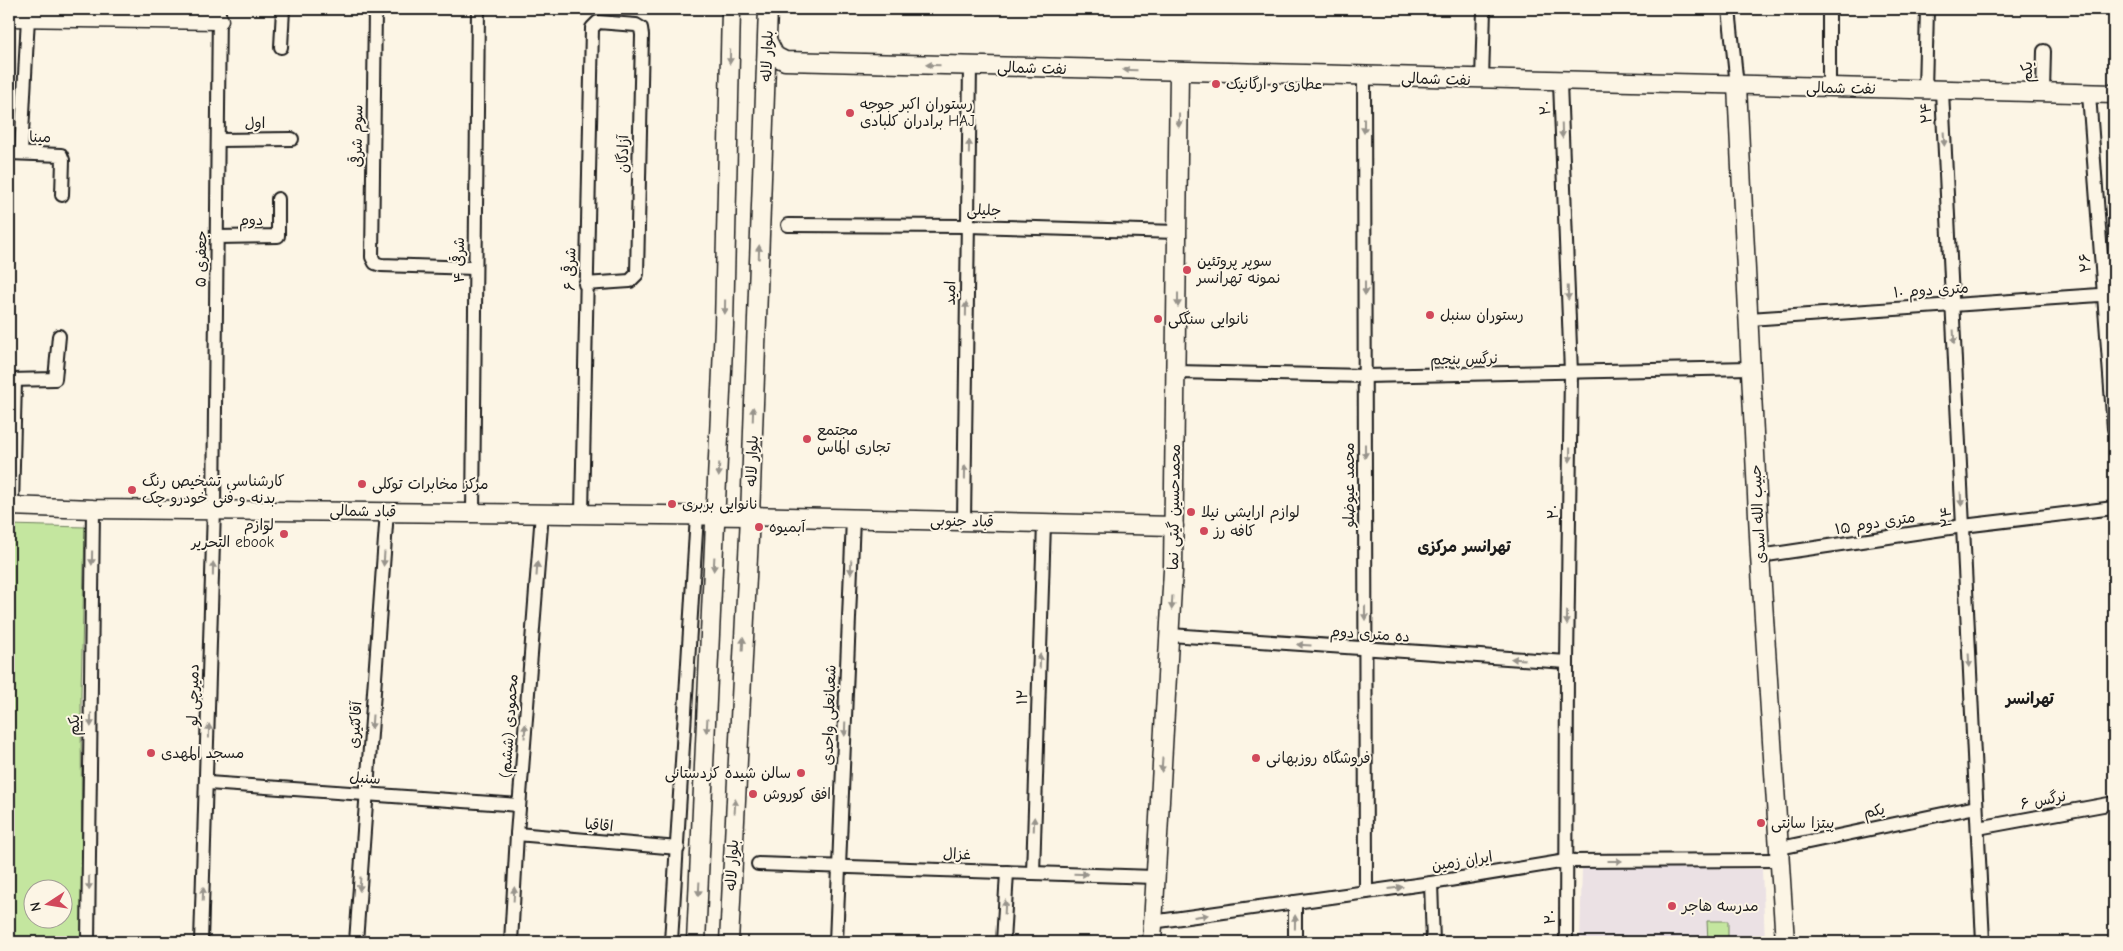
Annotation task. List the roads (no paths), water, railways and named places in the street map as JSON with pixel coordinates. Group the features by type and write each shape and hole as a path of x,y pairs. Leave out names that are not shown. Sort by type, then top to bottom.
{"street":[{"path":"282,9 282,47"},
{"name":"سوم شرقی","path":"375,9 372,257 375,263 381,265 476,268"},
{"name":"۴ شرقی","path":"473,512 478,9"},
{"path":"696,942 717,515 724,326 731,9"},
{"name":"بلوار لاله","path":"729,942 750,516 768,9"},
{"path":"1482,80 1484,9"},
{"path":"1729,9 1737,86"},
{"path":"1829,9 1829,87"},
{"name":"۲۴","path":"1927,9 1952,305 1983,942"},
{"path":"9,17 219,15"},
{"name":"جعفری ۵","path":"214,509 219,15"},
{"path":"15,153 28,17"},
{"name":"آزادگان","path":"586,284 630,281 637,274 641,28 636,25 598,22 594,25"},
{"name":"۶ شرقی","path":"582,513 592,28 594,25"},
{"name":"نفت شمالی","path":"768,42 775,56 785,61 1560,82 2114,94"},
{"name":"یکم","path":"2044,51 2044,93"},
{"name":"امید","path":"964,521 970,66"},
{"name":"محمدحسین گیتی نما","path":"1152,942 1170,635 1174,526 1179,72"},
{"name":"محمد عیوضلو","path":"1364,77 1366,892"},
{"name":"۲۰","path":"1560,82 1572,373 1567,662 1566,942"},
{"name":"حبیب الله اسدی","path":"1737,86 1760,556 1785,942"},
{"name":"۲۶","path":"2089,94 2109,294 2114,429"},
{"name":"اول","path":"218,140 292,139"},
{"name":"مینا","path":"15,153 61,155 63,160 62,194"},
{"name":"دوم","path":"217,237 278,236 278,198"},
{"name":"جلیلی","path":"788,225 967,226 1178,232"},
{"name":"۱۰ متری دوم","path":"1749,319 2109,294"},
{"path":"10,506 12,380 56,378 58,375 59,336"},
{"name":"نرگس پنجم","path":"1177,372 1365,376 1751,368"},
{"name":"قباد شمالی","path":"10,506 93,509 750,516"},
{"name":"۱۵ متری دوم","path":"1760,556 1963,526 2114,508"},
{"name":"یکم","path":"88,942 93,509"},
{"name":"دمیرچی لو","path":"201,942 208,783 214,509"},
{"name":"آقاکثیری","path":"356,942 387,511"},
{"name":"محمودی (ششم)","path":"511,942 517,834 542,513"},
{"path":"671,942 697,515"},
{"name":"قباد جنوبی","path":"750,516 1174,526"},
{"name":"شعبانعلی واحدی","path":"836,942 852,518"},
{"name":"۱۲","path":"1033,873 1044,522"},
{"name":"ده متری دوم","path":"1170,635 1365,650 1567,662"},
{"name":"سنبل","path":"208,783 520,804"},
{"name":"نرگس ۶","path":"1978,828 2114,803"},
{"name":"یکم","path":"1779,854 1976,807"},
{"name":"اقاقیا","path":"517,834 678,848"},
{"name":"ایران زمین","path":"1152,922 1431,883 1566,861 1779,854"},
{"name":"غزال","path":"758,864 1155,876"},
{"path":"1003,942 1007,872"},
{"path":"1431,883 1433,942"},
{"path":"1295,942 1296,902"}],"place":[{"name":"عطاری و ارگانیک","path":"1216,84"},
{"name":"رستوران اکبر جوجه برادران کلبادی HAJ","path":"850,113"},
{"name":"سوپر پروتئین نمونه تهرانسر","path":"1187,270"},
{"name":"رستوران سنبل","path":"1430,315"},
{"name":"نانوایی سنگکی","path":"1158,319"},
{"name":"مجتمع تجاری الماس","path":"807,439"},
{"name":"مرکز مخابرات توکلی","path":"362,484"},
{"name":"کارشناسی تشخیص رنگ بدنه و فنی خودرو چک","path":"132,490"},
{"name":"نانوایی بربری","path":"672,504"},
{"name":"لوازم ارایشی نیلا","path":"1191,512"},
{"name":"آبمیوه","path":"759,527"},
{"name":"کافه رز","path":"1204,531"},
{"name":"لوازم التحریر ebook","path":"284,534"},
{"name":"مسجد المهدی","path":"151,753"},
{"name":"فروشگاه روزبهانی","path":"1256,758"},
{"name":"سالن شیده کردستانی","path":"801,773"},
{"name":"افق کوروش","path":"753,794"},
{"name":"پیتزا سانتی","path":"1761,823"},
{"name":"مدرسه هاجر","path":"1672,906"}],"district":[{"name":"تهرانسر مرکزی","path":"1464,547"},
{"name":"تهرانسر","path":"2030,699"}]}
